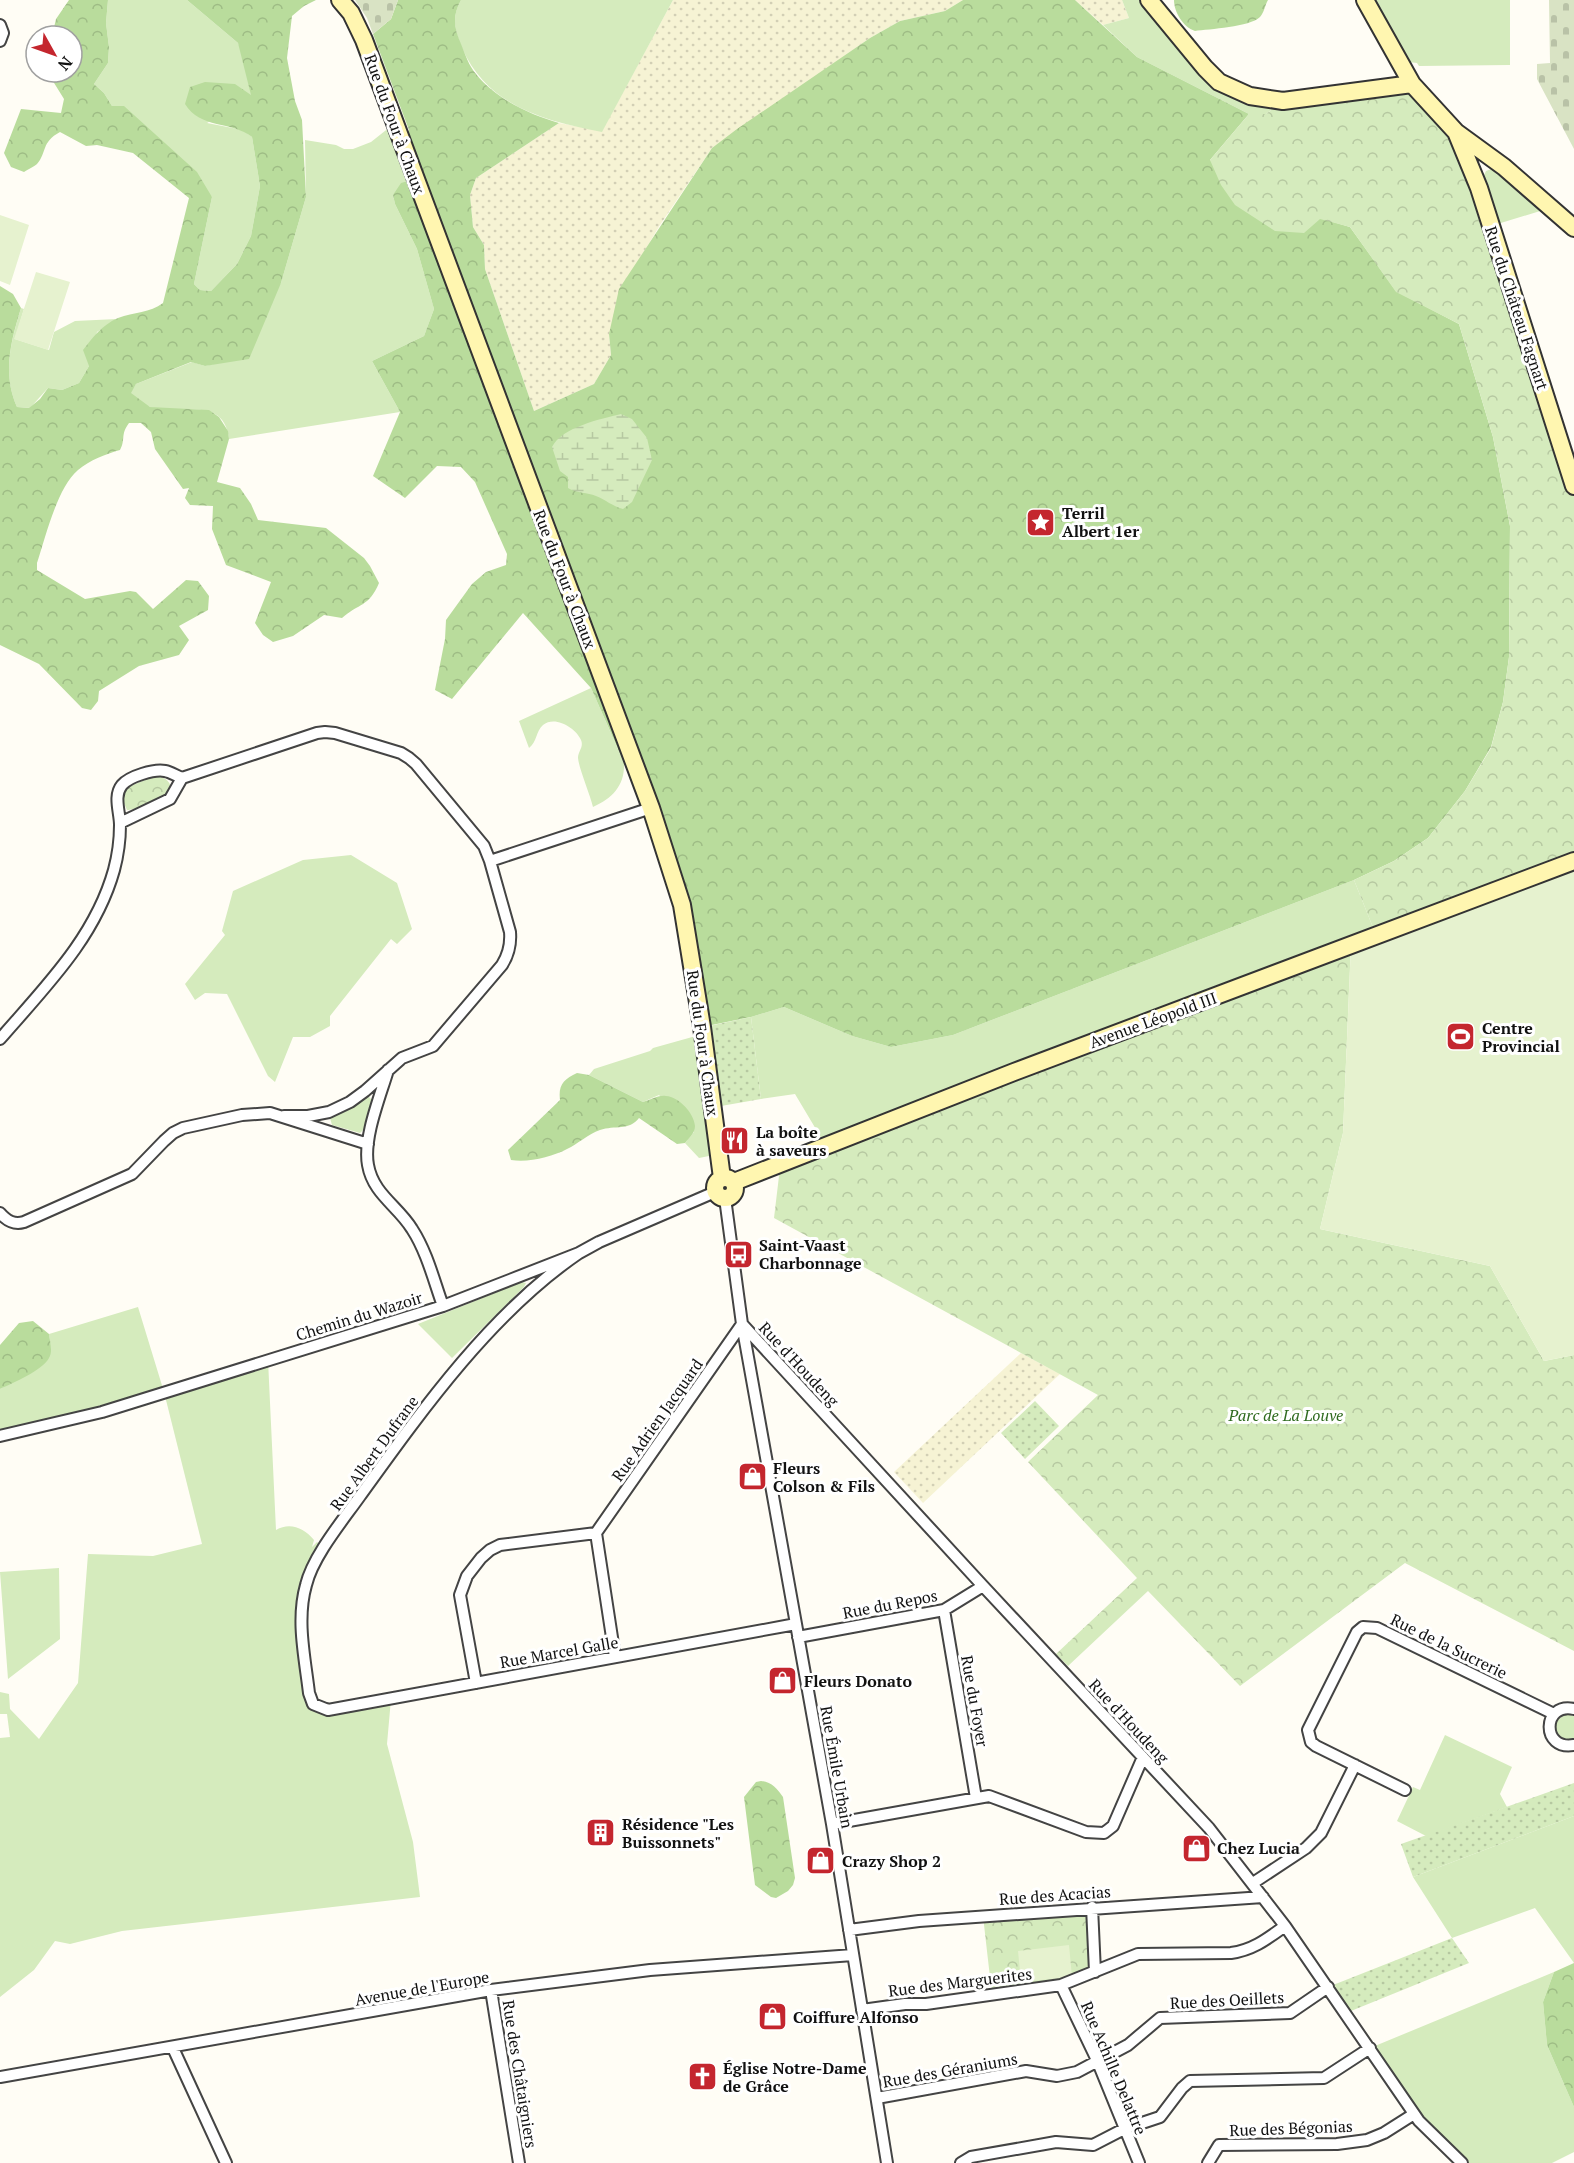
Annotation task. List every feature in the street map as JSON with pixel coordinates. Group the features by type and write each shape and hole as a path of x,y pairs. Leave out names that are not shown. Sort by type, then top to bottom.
{"street":[{"name":"Rue du Four à Chaux","path":"340,0 351,12 364,40 651,808 682,905 703,1034 724,1188"},
{"path":"1149,0 1204,68 1220,82 1250,96 1283,101 1412,84"},
{"path":"1365,0 1412,84 1456,132 1504,167 1574,228"},
{"path":"0,25 3,33 0,41"},
{"name":"Rue du Château Fagnart","path":"1456,132 1479,188 1574,486"},
{"path":"0,1039 78,947 88,930 111,881 118,849 120,787 126,782 158,771 165,771 182,778 317,733 335,733 401,753 413,761 484,846 511,941 507,957 433,1047 402,1058 365,1091 350,1102 329,1112 308,1116 284,1116"},
{"path":"120,823 170,799 182,778"},
{"path":"490,861 651,808"},
{"name":"Avenue Léopold III","path":"724,1188 1014,1072 1574,861"},
{"path":"388,1070 368,1143 368,1165 376,1186 413,1229 444,1306"},
{"path":"0,1213 17,1224 24,1222 123,1179 139,1167 173,1133 183,1128 242,1115 270,1113 284,1116 368,1143"},
{"name":"Chemin du Wazoir","path":"0,1436 102,1412 444,1306 579,1253 599,1242 724,1188"},
{"name":"Rue Émile Urbain","path":"724,1188 742,1324 832,1824 887,2163"},
{"name":"Rue Albert Dufrane","path":"328,1710 313,1704 309,1693 301,1611 306,1582 313,1567 375,1475 449,1378 527,1296 558,1268 579,1253"},
{"name":"Rue Adrien Jacquard","path":"596,1533 742,1324"},
{"name":"Rue d'Houdeng","path":"742,1324 1209,1828 1285,1926 1414,2114 1424,2127 1462,2163"},
{"path":"476,1683 460,1595 474,1567 490,1550 500,1545 596,1533 615,1657"},
{"name":"Rue du Repos","path":"798,1637 944,1610 983,1586"},
{"name":"Rue du Foyer","path":"944,1610 976,1798"},
{"name":"Rue Marcel Galle","path":"328,1710 796,1624"},
{"name":"Rue de la Sucrerie","path":"1405,1790 1311,1742 1308,1730 1357,1632 1363,1627 1377,1628 1554,1714"},
{"path":"1574,1709 1565,1708 1554,1714 1549,1726 1552,1738 1562,1745 1574,1745"},
{"path":"832,1824 989,1796 1086,1832 1104,1833 1113,1826 1143,1757"},
{"path":"1253,1883 1306,1848 1321,1833 1355,1765"},
{"name":"Rue des Acacias","path":"849,1930 920,1921 1092,1907 1263,1897"},
{"path":"1092,1907 1095,1972"},
{"name":"Rue des Marguerites","path":"862,2010 905,2004 926,2004 1061,1985 1138,1954 1245,1951 1255,1947 1285,1926"},
{"name":"Avenue de l'Europe","path":"0,2077 491,1990 650,1970 852,1955"},
{"name":"Rue Achille Delattre","path":"1061,1985 1097,2060 1139,2163"},
{"name":"Rue des Oeillets","path":"1097,2060 1128,2044 1160,2018 1290,2013 1328,1987"},
{"name":"Rue des Châtaigniers","path":"491,1990 519,2163"},
{"path":"173,2048 226,2163"},
{"path":"961,2163 970,2157 1056,2142 1093,2145 1124,2130 1160,2117 1190,2081 1324,2078 1370,2048"},
{"name":"Rue des Géraniums","path":"877,2098 1026,2071 1058,2076 1077,2072 1097,2060"},
{"name":"Rue des Bégonias","path":"1208,2163 1219,2145 1337,2144 1367,2140 1384,2133 1414,2114"}],"shaded area":[{"path":"673,0 963,0 945,11 900,21 870,38 712,148 642,255 609,334 611,355 594,384 534,411 485,269 484,245 473,227 470,195 476,178 559,123 602,131"},
{"path":"1075,0 1122,0 1129,18 1103,25"},
{"path":"1021,1353 1060,1374 923,1503 894,1472"}],"green space":[{"path":"69,0 108,0 106,23 108,63 94,84 104,93 112,106 124,106 197,172 212,197 194,284 200,290 211,291 237,264 251,236 260,186 252,137 244,132 199,117 185,104 190,87 205,82 235,84 251,95 238,43 187,0 316,0 292,16 287,58 295,101 302,120 306,197 281,283 249,359 205,366 191,362 136,384 131,393 150,407 209,410 219,417 228,431 229,439 217,482 240,488 258,520 326,528 364,558 379,583 367,601 342,618 324,615 293,636 273,642 263,635 255,623 271,582 226,565 212,529 213,506 190,505 185,498 189,488 183,489 155,449 151,432 141,423 129,423 120,450 83,466 64,488 48,526 37,570 85,599 130,591 136,592 153,609 186,580 198,581 209,596 208,610 179,626 189,640 179,655 139,666 99,691 98,701 91,710 82,708 39,664 0,645 0,286 13,294 21,308 11,345 10,382 17,407 29,408 48,388 62,390 79,383 89,366 83,350 103,328 118,318 147,311 163,303 189,198 133,153 97,145 86,146 60,132 47,144 36,165 24,172 11,167 4,153 21,109 61,113 64,99 55,84 84,84 84,24 55,24"},
{"path":"108,0 187,0 238,43 241,49 252,96 207,123 243,130 252,137 260,186 251,236 237,264 211,291 200,290 194,284 212,197 112,106 104,93 94,84 108,63 106,23"},
{"path":"355,0 398,0 391,19 373,34 367,18"},
{"path":"398,0 461,0 456,11 456,27 467,60 476,74 503,98 536,115 559,123 476,178 470,195 473,227 484,245 485,269 534,411 594,384 611,355 609,334 619,289 712,148 870,38 900,21 945,11 963,0 1075,0 1137,57 1249,114 1210,160 1320,218 1350,227 1396,291 1459,324 1493,437 1510,526 1509,657 1503,702 1491,747 1465,791 1428,838 1394,861 1354,880 953,1035 891,1047 852,1036 784,1007 751,1017 702,1027 682,905 645,810 591,688 523,613 452,699 435,690 445,639 446,620 472,584 486,572 506,565 507,554 475,482 461,467 437,466 405,498 373,476 400,412 372,361 424,336 434,309 417,249 395,204 393,195 401,183 415,179 403,144 409,130 373,34 391,19"},
{"path":"461,0 673,0 602,132 560,123 520,108 503,98 487,84 473,68 457,36 455,18"},
{"path":"1122,0 1149,0 1220,82 1283,101 1266,114 1249,114 1137,57 1103,25 1129,18"},
{"path":"1174,0 1268,0 1260,17 1248,23 1195,31 1180,18"},
{"path":"1365,0 1510,0 1510,65 1419,66 1417,63 1409,62"},
{"path":"1549,0 1574,0 1574,149 1537,79 1537,64 1550,63"},
{"path":"1412,84 1456,132 1574,486 1574,861 1376,935 1354,880 1394,861 1428,838 1465,791 1491,748 1503,702 1509,657 1510,526 1493,437 1459,324 1396,292 1350,227 1320,219 1304,233 1275,231 1235,205 1221,185 1210,160 1249,114 1266,114 1283,101"},
{"path":"395,123 415,179 393,195 395,204 417,249 434,309 424,336 372,361 400,412 229,439 225,425 218,416 209,411 150,407 130,393 136,384 192,362 205,366 222,362 281,283 306,197 305,140 353,149 371,142"},
{"path":"1497,170 1550,208 1491,226 1482,179 1486,171"},
{"path":"0,215 29,225 10,285 0,281"},
{"path":"36,272 70,282 48,350 14,339"},
{"path":"21,308 24,309 15,339 49,350 54,332 75,321 117,319 97,332 89,366 79,383 62,390 48,388 30,408 17,407 10,382 11,345"},
{"path":"621,414 632,419 647,438 652,460 632,502 623,509 596,496 568,488 568,477 560,471 552,447 564,434 573,429"},
{"path":"591,688 624,763 622,778 616,790 593,807 579,763 581,740 575,731 559,722 548,722 541,727 534,743 529,748 519,721"},
{"path":"154,776 168,781 171,787 168,794 149,804 127,810 122,799 126,788"},
{"path":"351,855 397,883 412,929 397,944 391,939 330,1016 330,1026 310,1037 293,1037 275,1082 268,1076 227,994 205,993 195,1000 185,984 225,935 222,931 233,891 303,860"},
{"name":"Centre Provincial","path":"1574,861 1574,1355 1544,1361 1490,1266 1320,1229 1343,1133 1351,944"},
{"path":"1354,880 1376,935 826,1146 795,1094 761,1099 751,1017 784,1007 852,1036 891,1047 953,1035"},
{"name":"Parc de La Louve","path":"1351,944 1343,1133 1320,1229 1490,1266 1544,1361 1574,1355 1574,1651 1405,1563 1240,1686 1148,1591 1068,1666 1056,1654 1137,1578 1028,1462 1098,1395 774,1218 779,1176 776,1166"},
{"path":"751,1017 761,1099 721,1106 709,1026"},
{"path":"703,1034 719,1154 699,1158 685,1143 694,1132 659,1095 643,1102 589,1075 594,1069 650,1051 653,1048"},
{"path":"577,1073 589,1075 643,1102 663,1096 676,1099 692,1116 695,1129 685,1143 677,1144 639,1118 631,1125 596,1132 554,1155 532,1160 511,1160 508,1150 560,1100 563,1083"},
{"path":"368,1096 372,1100 365,1128 360,1133 332,1125 330,1118"},
{"path":"522,1282 526,1283 524,1287 452,1358 418,1324"},
{"path":"138,1307 164,1392 0,1436 0,1389 32,1372 51,1350 49,1334"},
{"path":"33,1321 49,1334 51,1349 49,1358 34,1372 0,1389 0,1345 19,1323"},
{"path":"268,1360 276,1530 292,1526 306,1532 314,1540 312,1547 317,1542 324,1548 302,1600 309,1693 319,1708 391,1699 387,1744 413,1842 420,1897 122,1931 70,1944 55,1941 34,1970 0,1997 0,1738 10,1737 7,1714 0,1714 0,1692 9,1694 10,1709 39,1739 78,1683 88,1554 153,1556 202,1544 164,1392"},
{"path":"1035,1401 1059,1426 1025,1459 1001,1433"},
{"path":"59,1568 60,1639 8,1679 0,1572"},
{"path":"1566,1714 1574,1716 1574,1738 1566,1740 1556,1733 1556,1721"},
{"path":"1445,1735 1512,1767 1500,1794 1507,1807 1426,1836 1397,1821 1413,1787 1420,1790"},
{"path":"756,1782 771,1784 783,1797 795,1878 788,1891 776,1898 755,1885 744,1797"},
{"path":"1574,1783 1574,1816 1413,1877 1401,1844"},
{"path":"1574,1816 1574,1963 1535,1908 1452,1938 1413,1877"},
{"path":"1092,1907 1095,1972 1061,1985 992,1995 983,1916"},
{"path":"1452,1938 1469,1963 1346,2013 1328,1987"},
{"path":"1069,1945 1072,1977 1021,1982 1018,1951"},
{"path":"1574,1963 1574,2107 1547,2045 1543,2002 1554,1972"},
{"path":"1554,1972 1543,2002 1547,2045 1574,2107 1574,2152 1552,2163 1462,2163 1424,2127 1370,2048"}],"place":[{"name":"Terril Albert 1er","path":"1041,522"},
{"name":"Centre Provincial","path":"1461,1037"},
{"name":"La boîte à saveurs","path":"735,1141"},
{"name":"Saint-Vaast Charbonnage","path":"738,1254"},
{"name":"Fleurs Colson & Fils","path":"752,1477"},
{"name":"Fleurs Donato","path":"783,1681"},
{"name":"Résidence \"Les Buissonnets\"","path":"601,1833"},
{"name":"Chez Lucia","path":"1196,1848"},
{"name":"Crazy Shop 2","path":"821,1861"},
{"name":"Coiffure Alfonso","path":"772,2017"},
{"name":"Église Notre-Dame de Grâce","path":"702,2077"}]}
